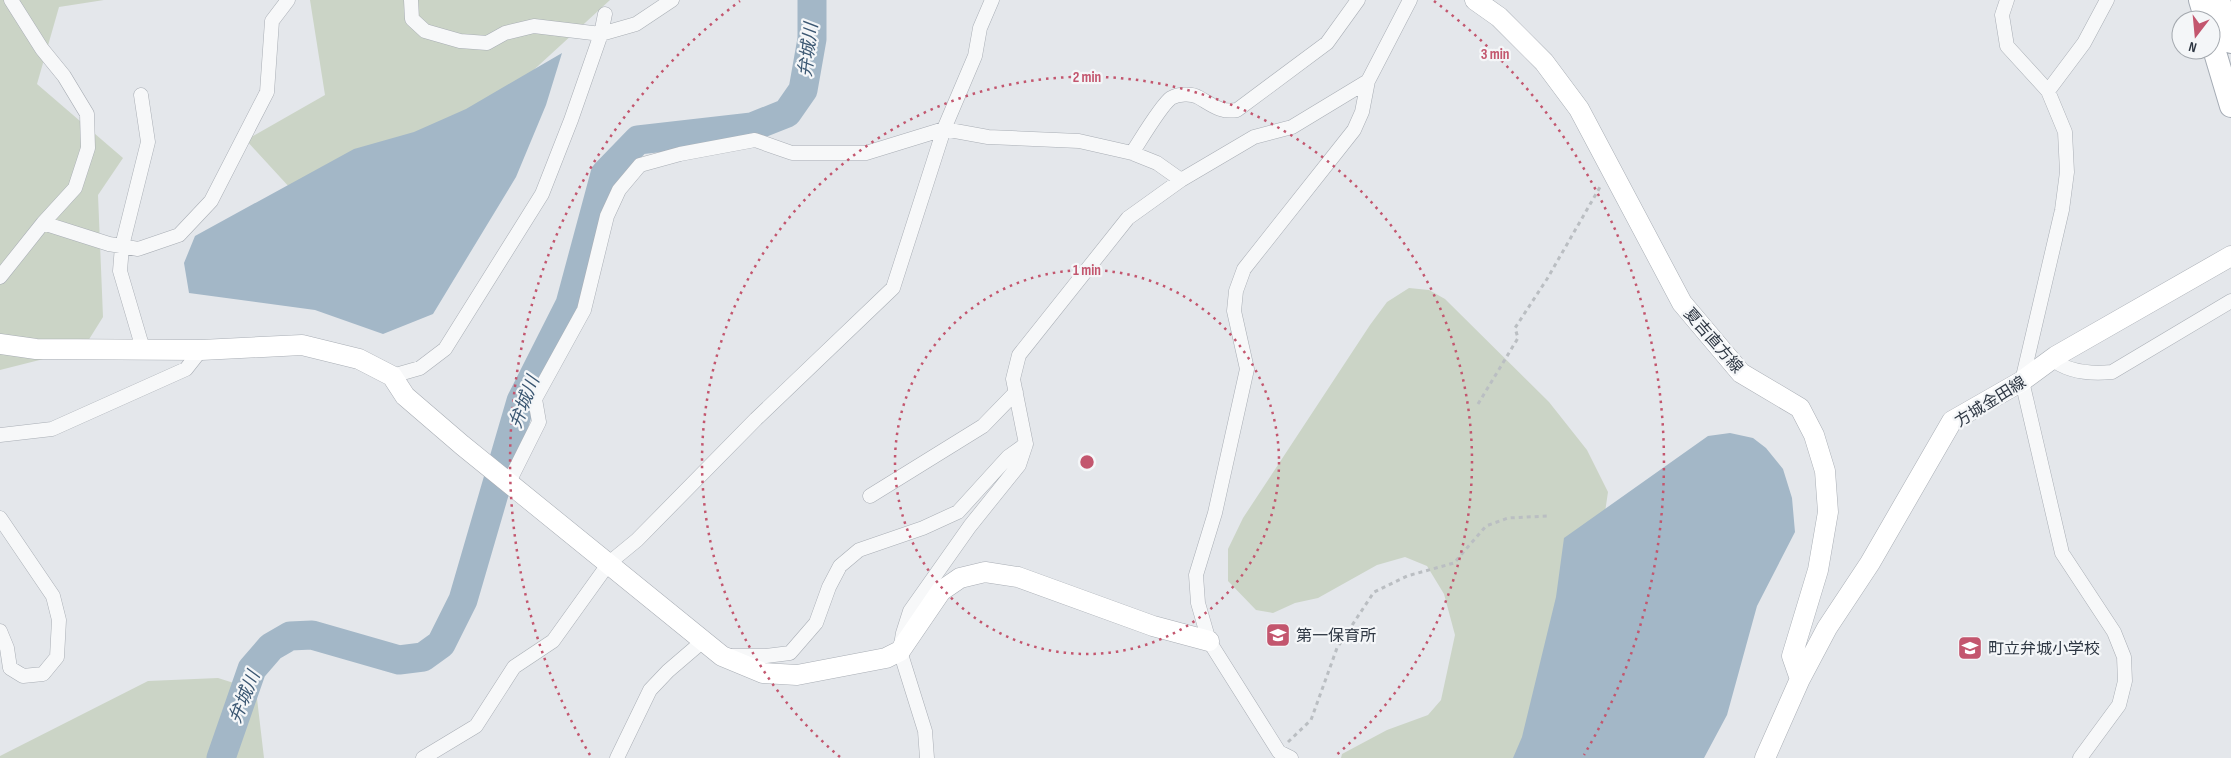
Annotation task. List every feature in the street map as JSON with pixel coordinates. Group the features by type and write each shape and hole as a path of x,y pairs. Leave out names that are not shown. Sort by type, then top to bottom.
{"main road":[{"name":"夏吉直方線","path":"1475,0 1499,17 1544,62 1579,108 1682,303 1741,373 1800,408 1814,435 1826,471 1828,512 1818,570 1792,656 1800,679"},
{"path":"2219,0 2231,42"},
{"path":"2217,60 2231,106"},
{"name":"方城金田線","path":"1800,679 1827,628 1870,563 1952,422 2022,380 2052,359 2231,256"},
{"path":"0,344 36,349 201,350 302,345 360,359 392,376 405,396 722,656 763,674 797,675 886,658 900,651 941,590 960,578 985,572 1018,577 1153,626 1209,640"},
{"path":"1765,758 1800,679"}],"street":[{"path":"0,277 43,223 75,188 88,148 87,114 64,76 42,49 11,0"},
{"path":"43,223 138,249 179,235 211,201 267,92 272,21 288,0"},
{"path":"411,0 412,19 425,31 460,41 487,43 505,33 534,26 601,34 636,24 672,0"},
{"path":"423,758 476,726 514,667 553,641 609,563 638,540 756,419 893,288 944,129 975,56 980,28 992,0"},
{"path":"1132,153 1171,98 1184,94 1195,95 1214,108 1229,112 1237,110 1327,43 1358,0"},
{"path":"1282,756 1209,640 1198,603 1196,574 1215,513 1247,369 1234,311 1236,291 1244,269 1354,130 1362,112 1368,81 1410,0"},
{"path":"2008,0 2002,15 2007,46 2048,91 2065,132 2067,172 2062,210 2022,380 2062,553 2114,632 2124,657 2124,681 2119,704 2080,758"},
{"path":"2048,91 2084,43 2107,0"},
{"path":"392,376 420,368 445,348 542,194 571,120 601,34 605,14"},
{"path":"928,758 925,731 900,651 903,633 910,611 970,526 1019,465 1026,444 1013,379 1019,355 1128,218 1181,180 1254,136 1292,127 1368,81"},
{"path":"141,95 148,142 122,246 120,271 143,349"},
{"path":"509,482 538,422 535,399 584,310 607,216 619,190 640,165 680,154 755,140 792,153 866,153 944,129 988,137 1079,141 1132,153 1157,164 1181,180"},
{"path":"2052,359 2063,368 2096,373 2112,372 2231,300"},
{"path":"0,435 52,429 186,369 201,350"},
{"path":"870,496 984,426 1016,392"},
{"path":"722,656 766,656 790,653 816,623 829,587 840,566 859,550 923,528 958,512 1008,457 1026,444"},
{"path":"0,518 52,596 59,620 57,657 43,674 23,676 10,668 7,648 0,631"},
{"path":"617,758 650,690 668,671 703,641"}],"path":[{"path":"1478,404 1518,338 1515,328 1548,279 1612,168"},
{"path":"1282,756 1311,720 1337,648 1374,592 1407,576 1454,563 1486,526 1508,518 1548,516"}],"green space":[{"path":"0,0 104,0 59,7 37,84 123,158 98,195 103,317 83,349 0,370"},
{"path":"310,0 610,0 397,195 291,189 246,140 325,95"},
{"path":"1409,288 1429,290 1445,299 1549,402 1587,450 1608,492 1604,519 1541,758 1341,758 1342,754 1387,730 1428,715 1441,700 1455,635 1444,594 1427,566 1405,557 1377,565 1318,598 1295,603 1273,613 1256,610 1228,581 1228,549 1243,518 1370,325 1387,302"},
{"path":"218,678 256,690 264,758 0,758 0,756 148,681"}],"water":[{"path":"562,53 546,105 516,177 433,314 383,334 315,310 189,293 184,263 195,236 354,149 414,132 466,109"},
{"path":"1730,433 1753,438 1766,448 1783,469 1792,498 1795,532 1757,606 1727,715 1704,758 1513,758 1522,737 1556,597 1564,538 1708,436"}],"waterway":[{"name":"弁城川","path":"221,758 252,669 271,647 290,636 312,635 399,660 423,657 441,644 463,600 521,401 570,304 605,174 638,140 752,127 787,113 803,90 812,39 812,0"}],"place":[{"name":"第一保育所","path":"1278,635"},
{"name":"町立弁城小学校","path":"1970,648"}]}
